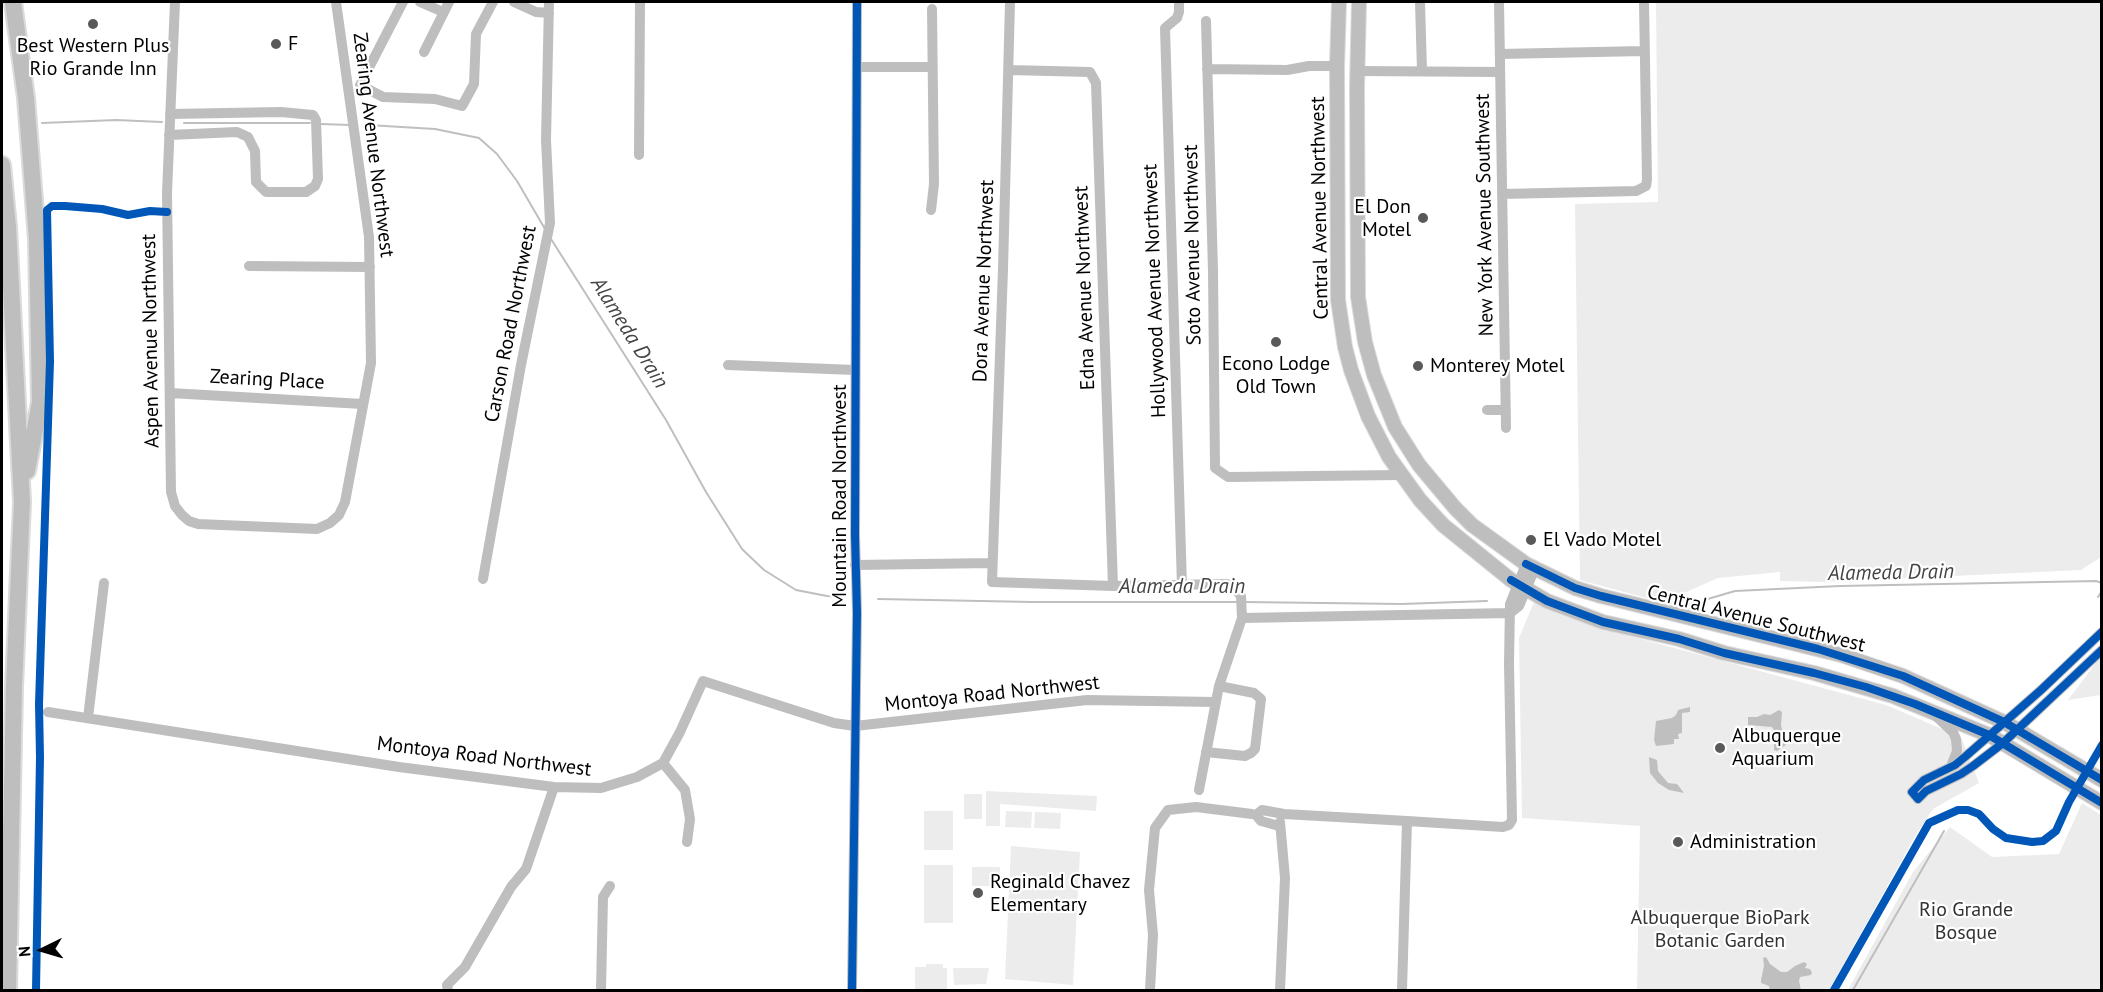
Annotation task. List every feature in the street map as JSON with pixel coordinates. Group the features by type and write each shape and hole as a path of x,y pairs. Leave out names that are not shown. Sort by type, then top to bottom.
{"highway":[{"path":"13,2 26,98 33,181 40,390 40,402 21,502"},
{"path":"2,165 9,238 21,502 13,719 8,990"}],"main road":[{"name":"Central Avenue Northwest","path":"1339,2 1338,300 1342,327 1351,370 1378,437 1400,475 1443,525 1521,587 1555,605 1603,622 1834,678 1893,696 1989,735 2102,803"},
{"name":"Central Avenue Southwest","path":"1359,2 1358,297 1365,342 1374,375 1395,426 1407,447 1433,483 1472,525 1531,566 1575,588 1818,649 1903,675 2004,722 2102,780"}],"street":[{"name":"Aspen Avenue Northwest","path":"175,2 167,193 171,492 175,506 189,521 198,524 317,529"},
{"name":"Zearing Avenue Northwest","path":"317,529 330,523 339,515 345,502 371,363 370,267 366,202 336,2"},
{"path":"404,2 360,85 383,97 435,99 462,106 474,84 476,34 493,2"},
{"path":"420,2 444,12"},
{"path":"424,52 449,2"},
{"path":"514,2 536,12 549,13"},
{"name":"Carson Road Northwest","path":"483,579 550,223 546,140 549,2"},
{"path":"639,155 640,2"},
{"name":"Mountain Road Northwest","path":"852,990 857,613 855,370 857,2"},
{"name":"Dora Avenue Northwest","path":"992,563 1010,2"},
{"name":"Hollywood Avenue Northwest","path":"1179,2 1177,18 1165,28 1182,586"},
{"path":"1420,2 1422,71"},
{"name":"New York Avenue Southwest","path":"1499,2 1506,428"},
{"path":"1502,194 1643,189 1647,180 1644,2"},
{"path":"931,210 934,184 932,9"},
{"name":"Soto Avenue Northwest","path":"1206,21 1213,271 1215,468 1228,477 1400,475"},
{"path":"1500,54 1644,51"},
{"path":"1207,69 1287,70 1309,66 1337,66"},
{"path":"858,67 931,67"},
{"name":"Edna Avenue Northwest","path":"1009,70 1090,72 1096,83 1113,586"},
{"path":"1357,71 1500,72"},
{"path":"170,114 281,112 313,115 316,120 318,179 315,186 306,192 266,192 256,182 255,151 248,137 237,132 170,135"},
{"path":"249,266 370,267"},
{"path":"728,365 855,370"},
{"name":"Zearing Place","path":"170,393 363,404"},
{"path":"1487,410 1506,410"},
{"path":"855,565 992,563 992,582 1113,586 1227,584 1241,596 1242,614 1216,702 1199,790"},
{"path":"1242,614 1510,613 1519,606 1521,587 1531,566"},
{"path":"88,718 104,583"},
{"path":"1256,815 1262,810 1284,814 1407,822 1503,827 1509,825 1512,820 1510,613"},
{"path":"2102,632 1989,735 1950,767 1924,780 1912,792 1918,799 1926,791 1961,774 2003,743 2102,650"},
{"name":"Montoya Road Northwest","path":"48,712 399,767 554,787 601,788 637,777 663,763 703,681 834,723 855,726 1087,700 1216,702"},
{"path":"1206,752 1245,756 1255,749 1262,699 1254,693 1220,686"},
{"path":"1932,711 1953,732 1956,739 1957,751 1950,767"},
{"path":"663,763 685,790 690,819 687,842"},
{"path":"447,990 447,985 465,967 511,887 526,869 554,787"},
{"path":"1150,990 1153,935 1149,890 1155,828 1168,810 1196,807 1256,815 1261,821 1279,826"},
{"path":"1280,990 1285,878 1279,826 1284,814"},
{"path":"1402,990 1407,822"},
{"path":"601,990 603,897 610,886"}],"green space":[{"path":"1656,2 2101,2 2102,555 2098,559 2081,570 1823,582 1780,581 1780,572 1718,578 1684,593 1672,605 1580,580 1575,204 1658,202"},
{"name":"Albuquerque BioPark Botanic Garden","path":"1534,602 1561,615 1593,626 1886,705 1961,737 1979,783 1933,809 1917,833 1829,990 1637,990 1640,826 1522,818 1519,638"},
{"path":"2101,656 2101,695 2068,700"},
{"path":"986,791 1097,796 1096,811 1000,804 1000,826 986,826"},
{"path":"964,794 982,794 982,819 964,819"},
{"name":"Rio Grande Bosque","path":"2082,803 2101,815 2101,990 1848,990 1913,872 1950,827 1992,857 2059,854"},
{"path":"924,811 953,811 953,850 924,850"},
{"path":"1006,811 1032,812 1031,828 1005,827"},
{"path":"1035,812 1061,813 1060,829 1034,828"},
{"path":"1011,846 1080,852 1073,985 1005,979"},
{"path":"924,865 953,865 953,923 924,923"},
{"path":"972,867 1000,867 1000,886 972,886"},
{"path":"926,964 943,964 943,968 947,968 947,990 915,990 915,967 926,967"},
{"path":"953,968 989,968 986,984 954,985"}],"shaded area":[{"path":"1690,707 1690,712 1682,713 1682,733 1678,734 1679,739 1674,739 1674,744 1656,746 1654,740 1656,721 1672,718 1678,710"},
{"path":"1779,710 1782,712 1781,726 1787,744 1777,751 1774,750 1772,727 1748,725 1748,717 1770,715"},
{"path":"1649,757 1657,760 1658,771 1668,783 1677,784 1684,793 1669,790 1658,783 1650,773"},
{"path":"1766,957 1770,964 1781,972 1787,972 1804,962 1807,964 1805,968 1810,969 1812,973 1800,977 1801,990 1770,990 1769,986 1761,983 1763,958"}],"waterway":[{"name":"Alameda Drain","path":"42,123 116,120 162,122"},
{"name":"Alameda Drain","path":"184,123 310,123"},
{"name":"Alameda Drain","path":"321,124 350,125"},
{"name":"Alameda Drain","path":"368,125 435,129 479,138 497,154 517,181 545,229"},
{"name":"Alameda Drain","path":"551,239 666,420 706,492 742,549 764,570 796,590 843,597"},
{"name":"Alameda Drain","path":"1684,606 1735,591 1840,586 2096,581 2102,583"},
{"path":"2098,597 2102,591"},
{"name":"Alameda Drain","path":"878,599 1238,602"},
{"name":"Alameda Drain","path":"1244,602 1402,604 1487,601"},
{"path":"1853,990 1944,831"}],"cycle path":[{"path":"852,990 857,613 855,535 857,2"},
{"path":"36,990 39,704 50,361 47,210 52,206 65,206 102,209 128,215 150,211 167,212"},
{"path":"1526,564 1575,588 1601,596 1818,649 1903,676 2004,722 2102,780"},
{"path":"1511,580 1547,601 1603,622 1814,673 1866,687 1915,704 1989,735 2102,803"},
{"path":"2102,632 1966,756 1955,765 1924,780 1912,792 1918,799 1926,791 1973,766 2003,743 2102,650"},
{"path":"1834,990 1929,823 1958,810 1968,810 1979,814 1993,829 2006,838 2032,842 2043,841 2056,831 2069,802 2102,745"}],"place":[{"name":"Best Western Plus Rio Grande Inn","path":"93,24"},
{"name":"F","path":"276,44"},
{"name":"El Don Motel","path":"1423,218"},
{"name":"Econo Lodge Old Town","path":"1276,342"},
{"name":"Monterey Motel","path":"1418,366"},
{"name":"El Vado Motel","path":"1531,540"},
{"name":"Albuquerque Aquarium","path":"1720,748"},
{"name":"Administration","path":"1678,842"},
{"name":"Reginald Chavez Elementary","path":"978,893"}]}
